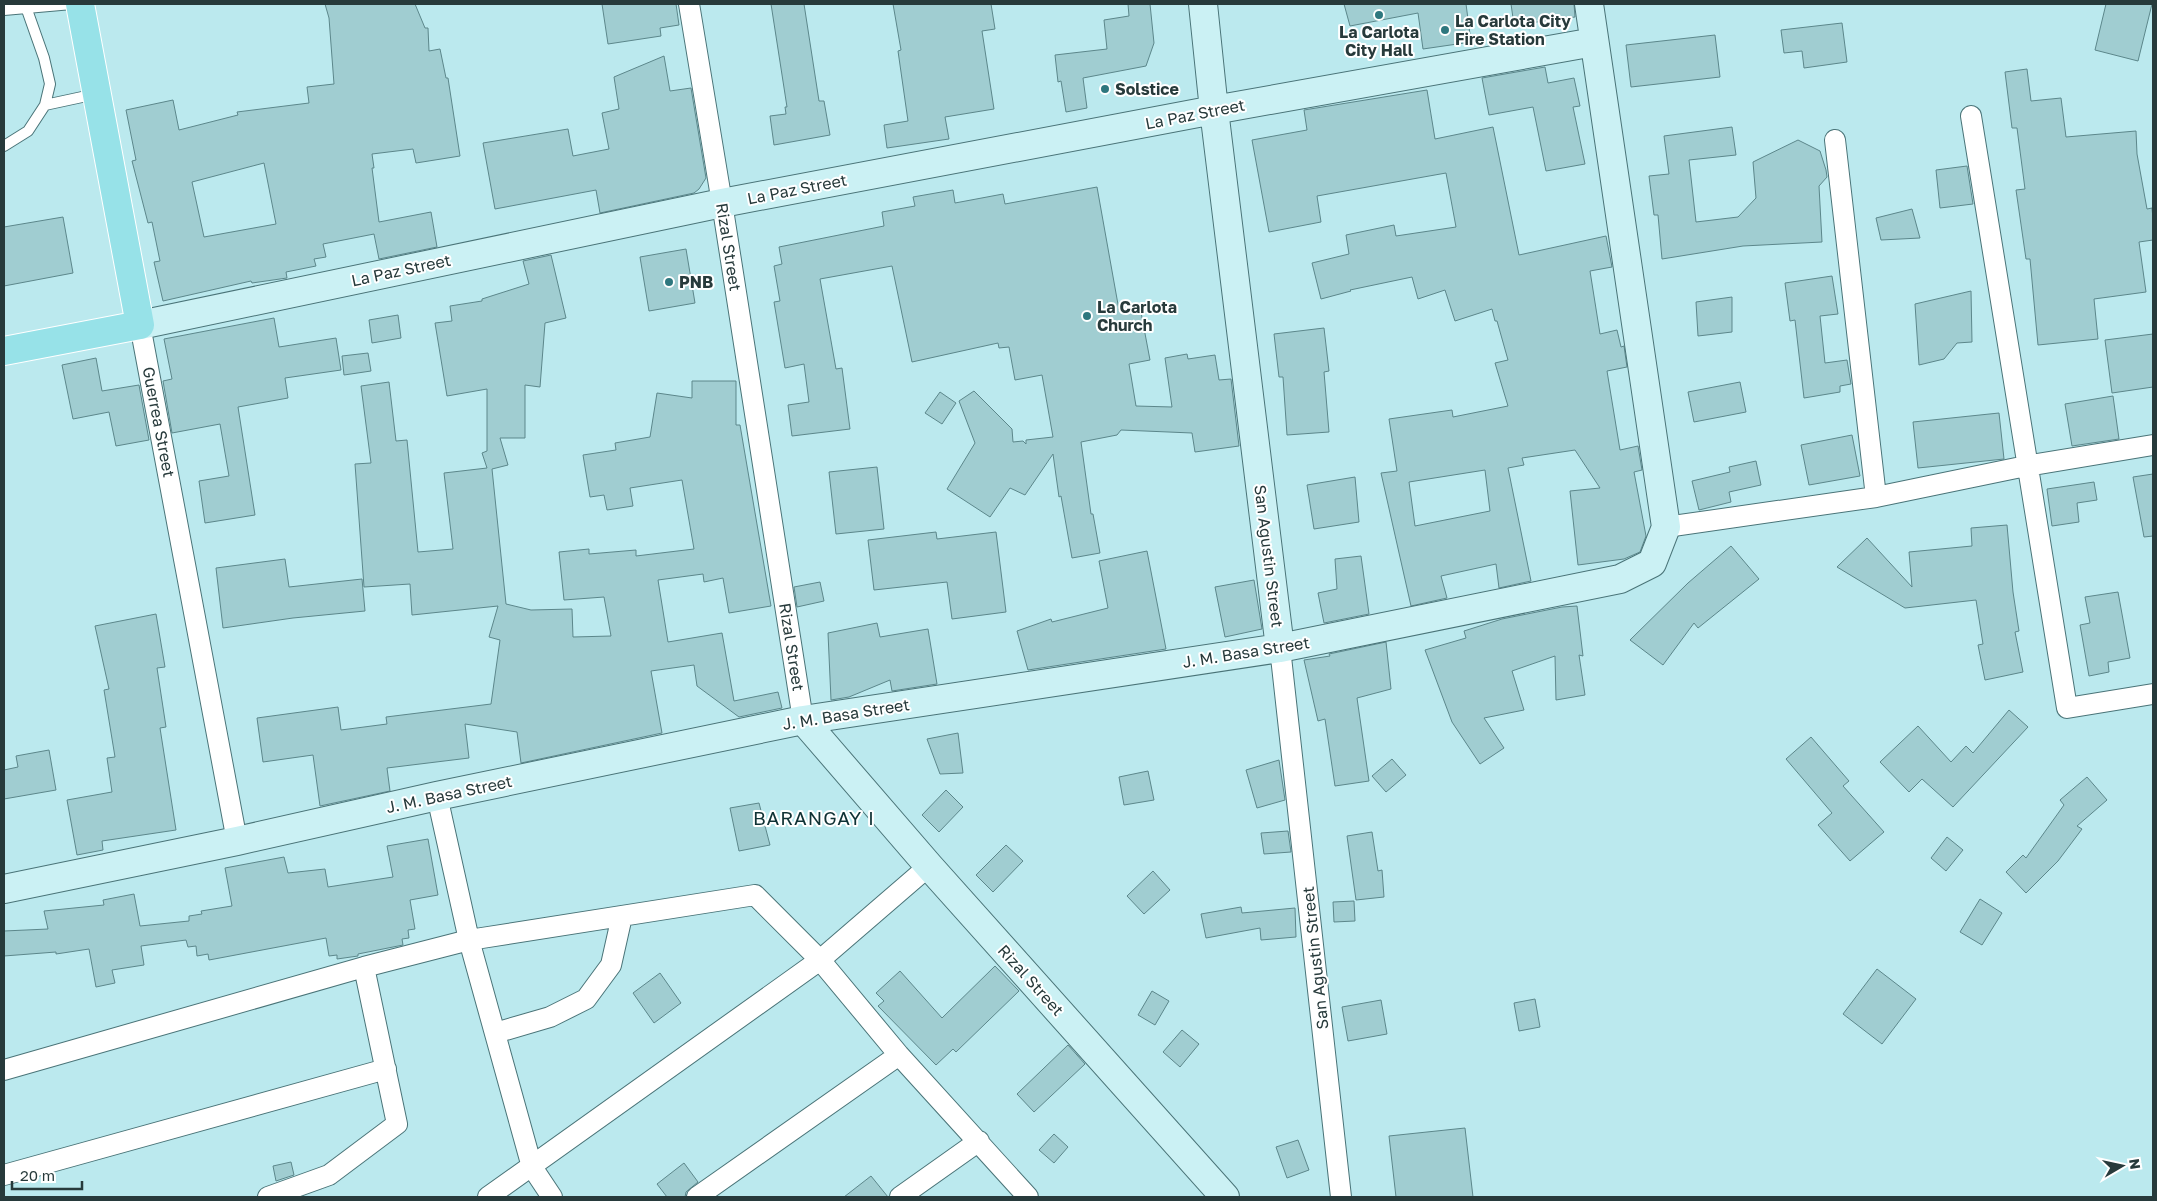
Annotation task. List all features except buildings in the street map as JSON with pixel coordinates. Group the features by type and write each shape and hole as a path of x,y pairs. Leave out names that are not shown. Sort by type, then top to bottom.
{"main road":[{"name":"Guerrea Street","path":"80,4 140,325"},
{"name":"La Paz Street","path":"4,351 140,325"}],"street":[{"name":"Rizal Street","path":"689,4 803,720 929,866 1225,1197"},
{"name":"San Agustin Street","path":"1203,4 1214,110 1280,648 1341,1197"},
{"path":"1589,4 1666,527 1876,497 2026,466 2153,445"},
{"name":"La Paz Street","path":"140,325 722,203 1214,110 1594,42"},
{"path":"1971,116 2026,466 2067,708 2153,694"},
{"path":"1835,140 1876,497"},
{"name":"Guerrea Street","path":"140,325 237,841"},
{"name":"J. M. Basa Street","path":"4,889 803,720 1280,648 1620,579 1652,563 1666,527"},
{"path":"437,796 469,940 532,1166 552,1197"},
{"path":"488,1197 820,960 929,866"},
{"path":"4,1070 469,940 755,895 820,960 899,1056 979,1141 1028,1197"},
{"path":"495,1033 550,1017 586,999 611,965 622,916"},
{"path":"268,1197 329,1175 397,1124 364,968"},
{"path":"697,1197 899,1056"},
{"path":"4,1175 386,1068"},
{"path":"900,1197 979,1141"}],"lane":[{"path":"4,10 72,4"},
{"path":"4,146 28,131 45,105 50,84 42,49 26,7"},
{"path":"45,105 96,94"}],"place":[{"name":"La Carlota City Hall","path":"1379,15"},
{"name":"La Carlota City Fire Station","path":"1445,30"},
{"name":"Solstice","path":"1105,89"},
{"name":"PNB","path":"669,282"},
{"name":"La Carlota Church","path":"1087,316"}],"district":[{"name":"BARANGAY I","path":"814,818"}]}
